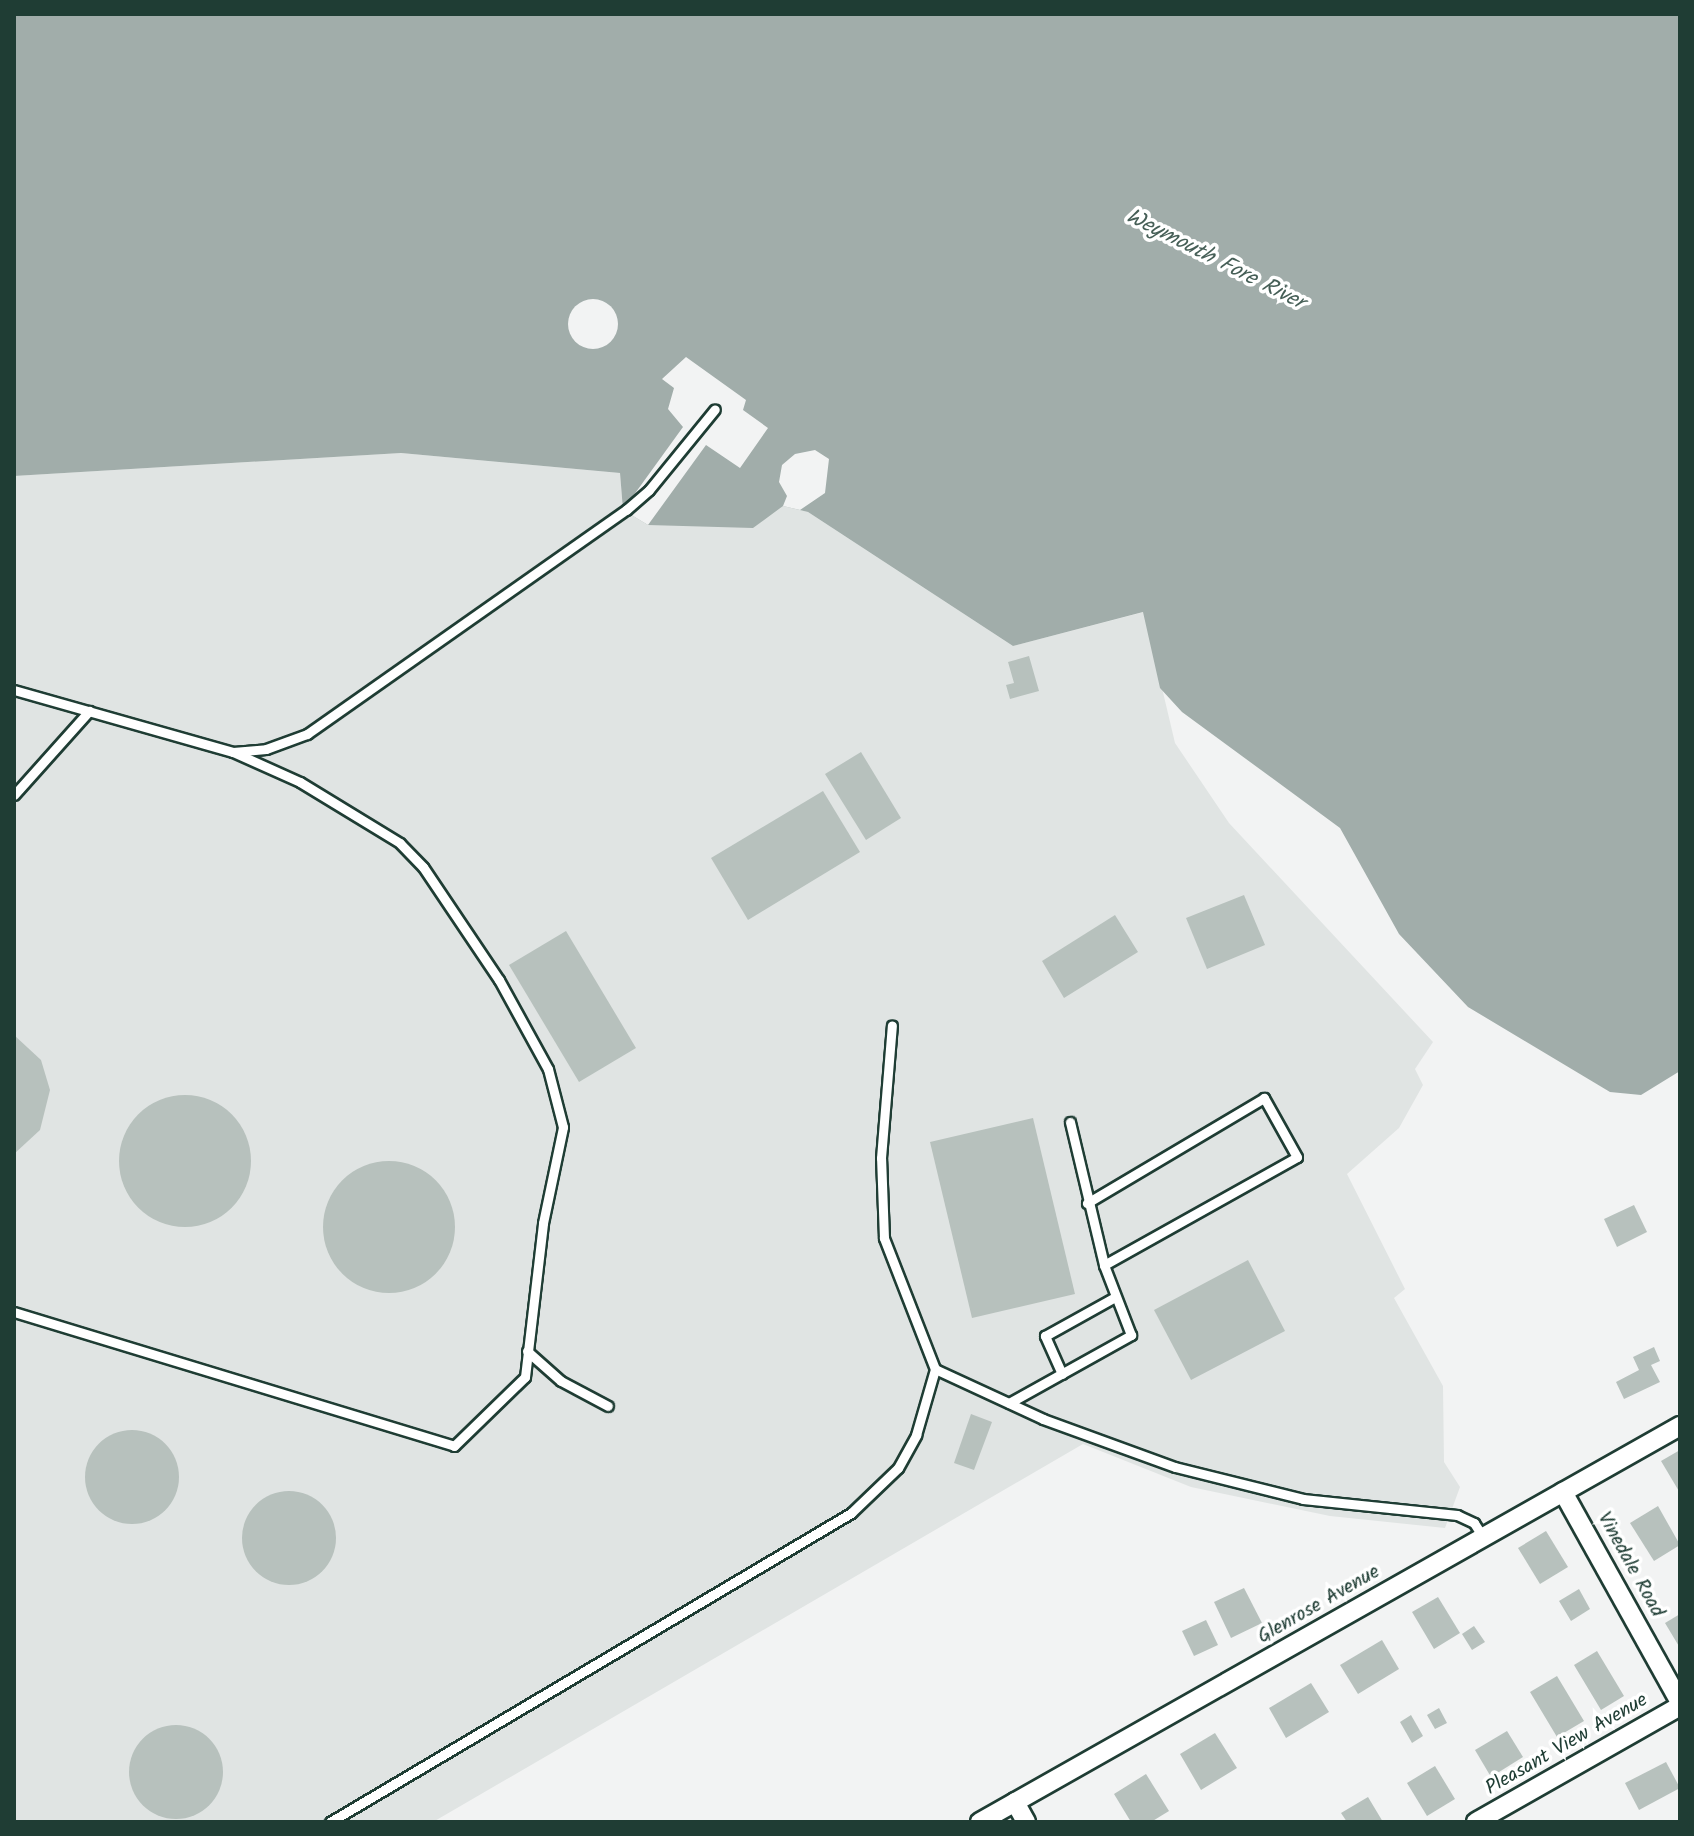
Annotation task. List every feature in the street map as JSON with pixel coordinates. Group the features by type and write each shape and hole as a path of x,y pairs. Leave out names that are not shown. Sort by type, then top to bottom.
{"street":[{"name":"Glenrose Avenue","path":"980,1822 1680,1426"},
{"name":"Vinedale Road","path":"1563,1492 1680,1704"},
{"name":"Pleasant View Avenue","path":"1476,1822 1680,1704"},
{"path":"1015,1802 1026,1822"}],"lane":[{"path":"233,752 266,749 307,734 626,510 649,490 715,409"},
{"path":"14,690 233,752 300,782 400,843 423,867 499,980 548,1069 563,1127 540,1237 525,1377 454,1446 14,1312"},
{"path":"14,795 89,711"},
{"path":"330,1822 851,1513 898,1468 916,1435 935,1369 884,1238 881,1158 892,1025"},
{"path":"1087,1203 1264,1098 1297,1157 1104,1265"},
{"path":"1009,1403 1131,1335 1104,1265 1070,1122"},
{"path":"1062,1374 1045,1336 1115,1297"},
{"path":"527,1351 561,1381 608,1406"},
{"path":"935,1369 1009,1403 1197,1473 1336,1505 1457,1515 1474,1523 1483,1537"}],"shaded area":[{"path":"401,453 620,473 623,510 783,506 808,512 1013,646 1144,612 1175,743 1229,823 1433,1042 1415,1069 1423,1085 1399,1128 1347,1174 1405,1289 1394,1298 1443,1386 1444,1462 1460,1487 1445,1528 1330,1516 1191,1487 1083,1444 433,1822 14,1822 14,476"}],"water":[{"name":"Weymouth Fore River","path":"14,14 1680,14 1680,1071 1641,1095 1610,1092 1468,1007 1399,934 1340,828 1182,712 1160,688 1143,612 1013,646 808,512 783,506 753,528 648,525 623,510 620,473 401,453 14,476"}],"pier":[{"path":"593,299 611,306 618,324 611,342 593,349 575,342 568,324 575,306"},
{"path":"686,357 746,400 743,410 768,428 740,468 706,445 648,525 623,510 683,427 668,409 674,388 662,379"},
{"path":"815,450 829,459 825,493 800,510 783,506 787,496 779,482 782,465 795,454"}],"building":[{"path":"1029,656 1039,691 1010,699 1006,685 1014,683 1008,662"},
{"path":"861,752 901,818 866,840 825,774"},
{"path":"823,791 860,852 748,920 711,858"},
{"path":"1244,895 1265,945 1207,969 1186,918"},
{"path":"1115,915 1138,952 1064,998 1042,961"},
{"path":"566,931 636,1048 579,1082 509,965"},
{"path":"14,1035 41,1060 50,1090 40,1130 14,1154"},
{"path":"185,1095 210,1100 232,1114 246,1136 251,1161 246,1186 232,1208 210,1222 185,1227 160,1222 138,1208 124,1186 119,1161 124,1136 138,1114 160,1100"},
{"path":"1033,1118 1075,1294 972,1318 930,1142"},
{"path":"389,1161 414,1166 436,1180 450,1202 455,1227 450,1252 436,1274 414,1288 389,1293 364,1288 342,1274 328,1252 323,1227 328,1202 342,1180 364,1166"},
{"path":"1634,1205 1647,1232 1617,1247 1604,1219"},
{"path":"1248,1260 1285,1331 1191,1380 1154,1310"},
{"path":"1654,1347 1660,1361 1651,1365 1660,1382 1624,1399 1616,1382 1639,1370 1633,1357"},
{"path":"971,1414 992,1422 974,1470 954,1463"},
{"path":"132,1430 150,1433 165,1444 176,1459 179,1477 176,1495 165,1510 150,1521 132,1524 114,1521 99,1510 88,1495 85,1477 88,1459 99,1444 114,1433"},
{"path":"1680,1450 1680,1493 1661,1461"},
{"path":"289,1491 307,1494 322,1505 333,1520 336,1538 333,1556 322,1571 307,1582 289,1585 271,1582 256,1571 245,1556 242,1538 245,1520 256,1505 271,1494"},
{"path":"1658,1506 1680,1545 1654,1561 1630,1523"},
{"path":"1546,1531 1568,1567 1540,1584 1518,1548"},
{"path":"1244,1588 1262,1623 1231,1638 1214,1602"},
{"path":"1579,1589 1590,1609 1571,1621 1559,1601"},
{"path":"1438,1597 1460,1633 1434,1649 1412,1612"},
{"path":"1680,1614 1680,1648 1665,1623"},
{"path":"1206,1620 1218,1645 1194,1656 1182,1631"},
{"path":"1474,1626 1485,1642 1472,1650 1462,1634"},
{"path":"1382,1640 1399,1669 1358,1694 1340,1665"},
{"path":"1597,1651 1624,1696 1601,1710 1574,1665"},
{"path":"1557,1676 1584,1721 1557,1737 1530,1692"},
{"path":"1311,1683 1329,1712 1286,1738 1269,1708"},
{"path":"1439,1708 1447,1723 1435,1729 1427,1715"},
{"path":"1411,1715 1423,1736 1412,1743 1400,1722"},
{"path":"176,1725 194,1728 209,1739 220,1754 223,1772 220,1790 209,1805 194,1816 176,1819 158,1816 143,1805 132,1790 129,1772 132,1754 143,1739 158,1728"},
{"path":"1507,1731 1523,1757 1491,1777 1475,1750"},
{"path":"1215,1733 1237,1768 1201,1790 1180,1754"},
{"path":"1666,1762 1680,1788 1639,1810 1625,1783"},
{"path":"1435,1766 1455,1799 1427,1816 1407,1783"},
{"path":"1146,1774 1169,1811 1151,1822 1131,1822 1114,1794"},
{"path":"1368,1797 1383,1822 1347,1822 1341,1813"}]}
